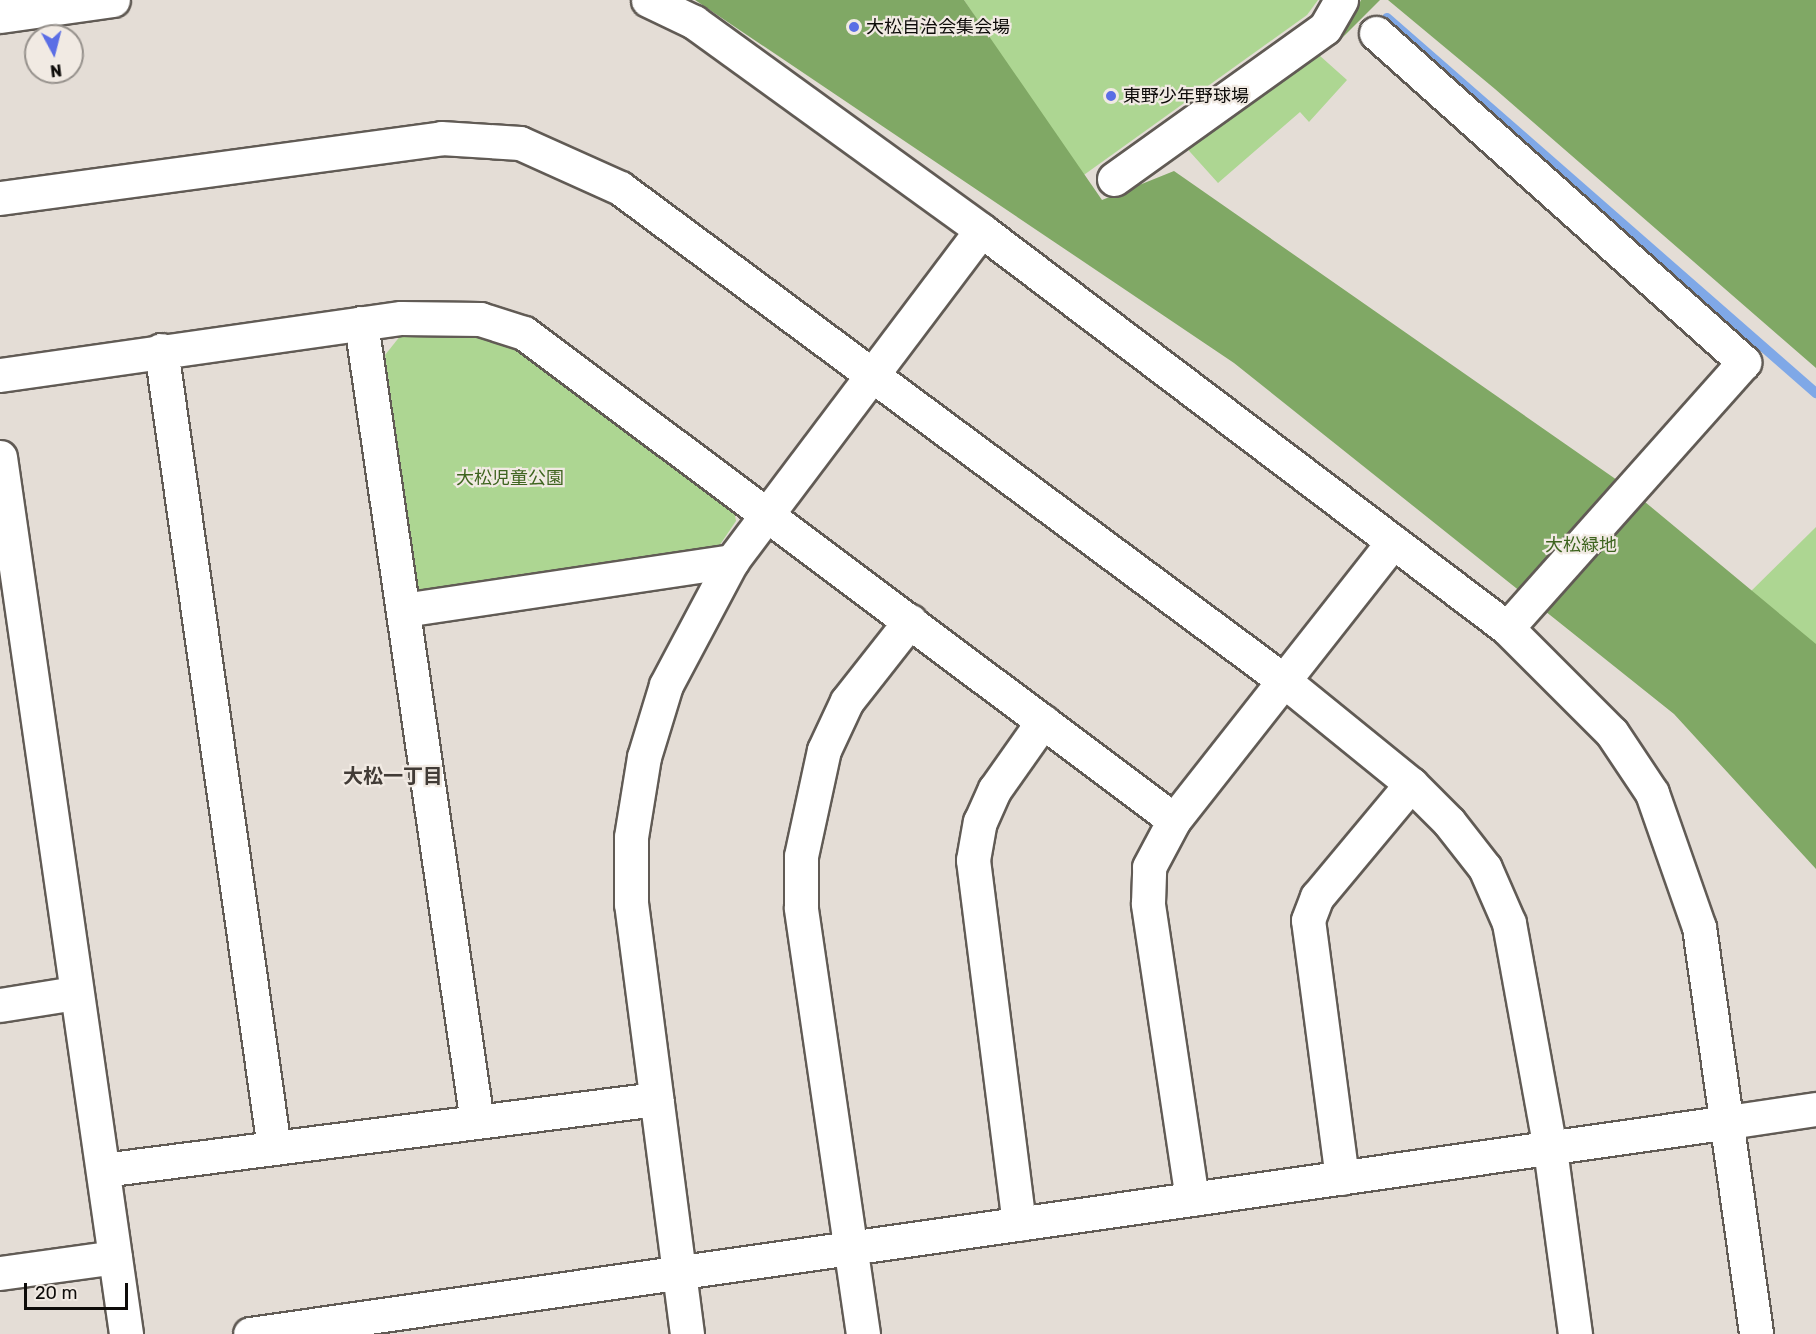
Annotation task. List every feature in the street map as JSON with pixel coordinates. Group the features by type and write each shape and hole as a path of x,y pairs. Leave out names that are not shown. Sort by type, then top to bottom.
{"street":[{"path":"0,16 113,0"},
{"path":"648,0 694,22 981,230 1507,628 1605,725 1652,793 1699,927 1729,1122 1756,1334"},
{"path":"1114,179 1325,28 1341,0"},
{"path":"1376,33 1744,362 1507,628"},
{"path":"0,198 441,138 520,142 620,188 1283,680 1411,784 1485,868 1509,923 1550,1149 1575,1334"},
{"path":"687,1334 631,904 631,837 644,757 666,686 732,561 870,373 981,230"},
{"path":"0,375 160,350 361,323 452,317 480,319 524,333 767,512 1173,820"},
{"path":"361,323 477,1122"},
{"path":"160,350 274,1148"},
{"path":"0,457 75,993 126,1334"},
{"path":"1192,1199 1148,903 1149,867 1173,820 1393,542"},
{"path":"404,610 732,561"},
{"path":"863,1334 801,907 801,856 829,740 847,701 910,621"},
{"path":"1019,1224 973,860 980,822 995,789 1042,722"},
{"path":"1342,1178 1308,920 1317,897 1411,784"},
{"path":"0,1005 75,993"},
{"path":"103,1170 656,1099"},
{"path":"250,1334 301,1330 852,1247 1550,1149 1816,1109"},
{"path":"0,1273 115,1257"}],"green space":[{"name":"大松緑地","path":"695,0 964,0 1102,200 1174,171 1627,487 1816,644 1816,869 1674,714 1234,363"},
{"name":"東野少年野球場","path":"964,0 1318,0 1307,15 1081,177"},
{"path":"1361,0 1380,0 1342,38"},
{"path":"1388,0 1816,0 1816,368 1495,89"},
{"path":"1319,55 1347,80 1309,122 1300,112 1218,183 1182,143"},
{"name":"大松児童公園","path":"456,332 518,349 734,511 736,521 711,558 418,593 385,355 401,335"},
{"path":"1816,527 1816,820 1660,681"}],"waterway":[{"path":"1387,18 1816,393"}],"place":[{"name":"大松自治会集会場","path":"854,27"},
{"name":"東野少年野球場","path":"1111,96"}],"district":[{"name":"大松一丁目","path":"393,776"}]}
